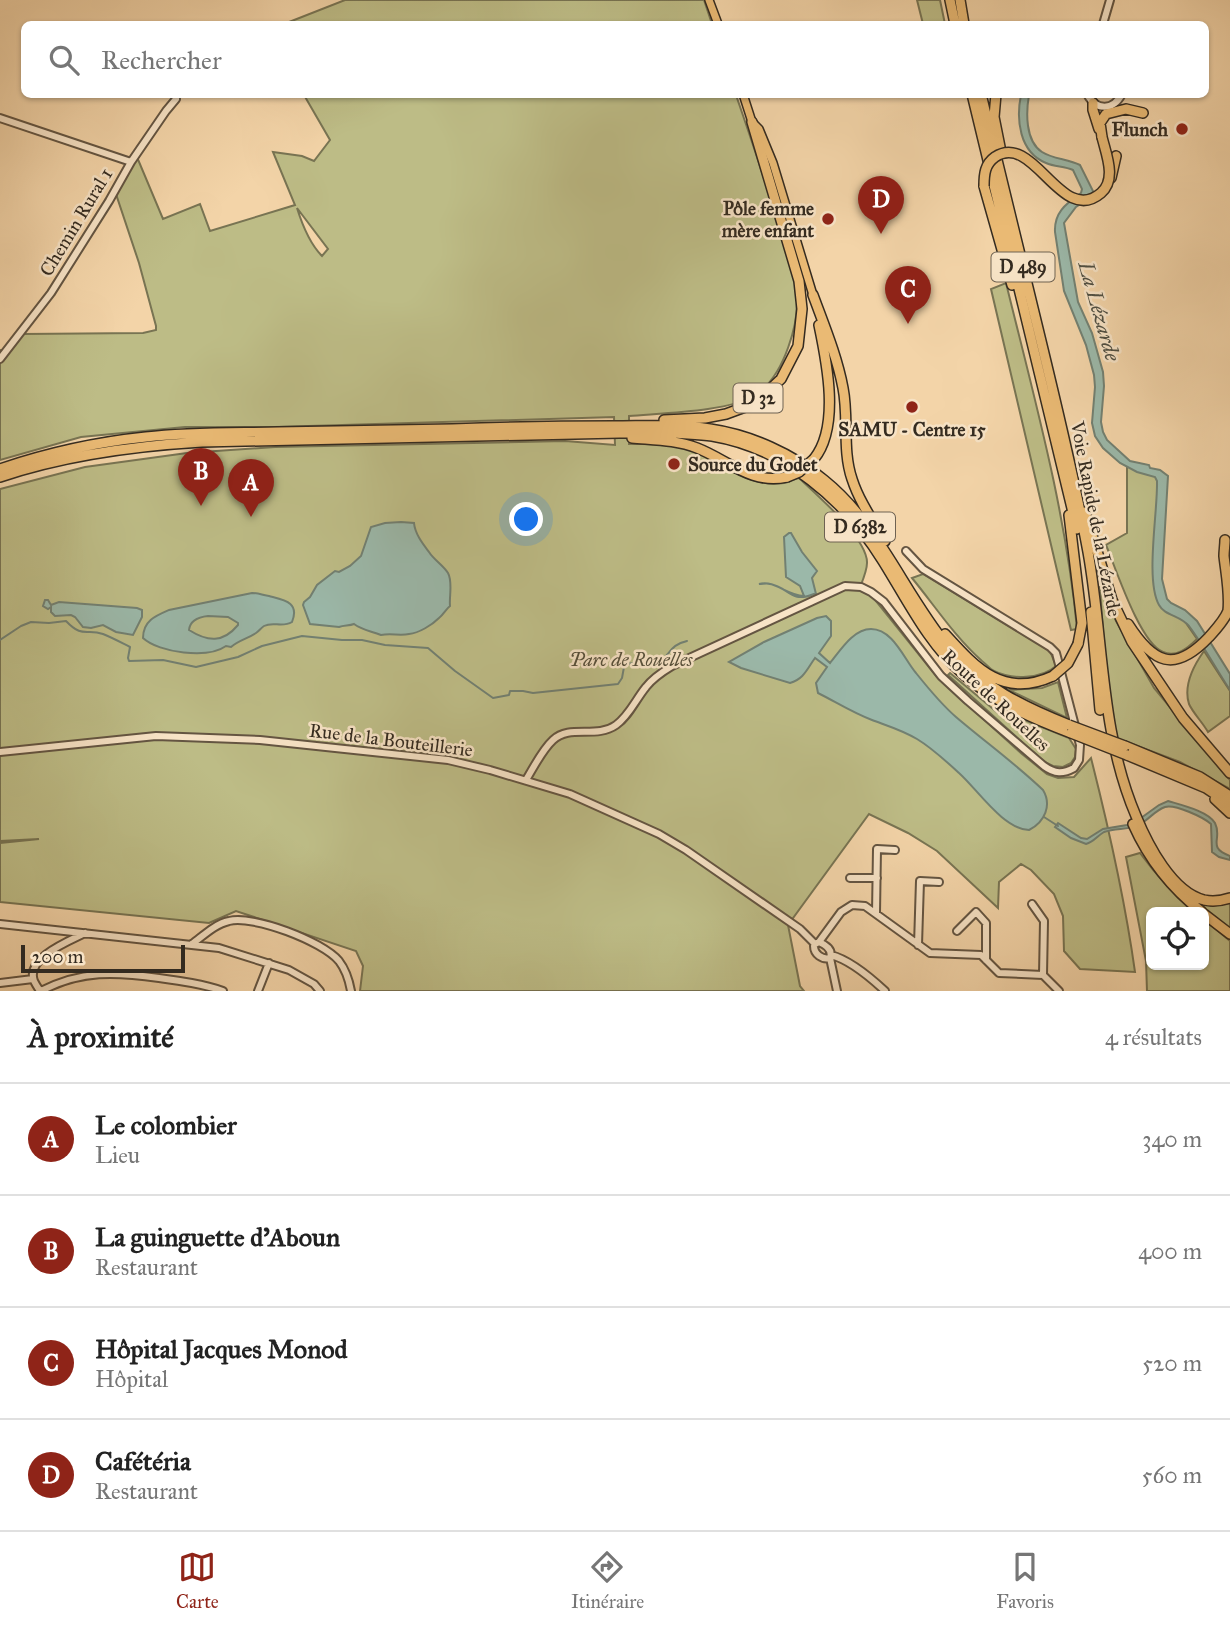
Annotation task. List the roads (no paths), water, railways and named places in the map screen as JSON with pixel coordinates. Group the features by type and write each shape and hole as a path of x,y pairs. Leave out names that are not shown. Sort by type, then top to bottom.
{"highway":[{"path":"950,0 955,21"},
{"path":"960,0 964,21"},
{"name":"Voie Rapide de la Lézarde","path":"973,98 1085,564 1098,697 1113,765 1134,826 1153,861 1176,890 1196,907"},
{"name":"Voie Rapide de la Lézarde","path":"982,98 1065,440 1091,576 1105,701 1119,766 1135,815 1168,873 1185,891 1203,900 1217,902 1230,898"},
{"path":"996,98 994,117 1021,259"},
{"path":"1093,107 1109,163 1109,181"},
{"path":"1102,136 1100,123 1106,114 1126,110 1143,113"},
{"name":"D 32","path":"587,430 726,414 745,407 762,396 781,379 790,363 798,345 800,330 802,309 799,281 752,122"},
{"path":"1028,327 1013,290 984,186 986,166 992,159 1006,153 1018,154 1063,192 1080,200 1093,198 1104,190 1116,156"},
{"path":"813,295 835,356 843,388 847,454 852,481 922,610 975,666 990,676 1021,684 1053,676 1068,663 1078,644 1082,614 1067,489"},
{"name":"D 32","path":"587,430 681,443 698,448 753,476 776,480 799,472 814,459 824,443 829,422 826,365 813,295"},
{"name":"D 6382","path":"0,477 71,458 185,443 670,425 711,429 757,441 793,458 825,481 868,525 949,649 980,678 1006,696 1070,729"},
{"name":"D 6382","path":"0,469 66,450 149,436 587,430 712,436 754,448 820,486 862,530 918,621 942,652 963,674 1003,703 1035,719 1070,729 1200,777 1230,796"},
{"name":"D 489","path":"1065,440 1097,557 1122,625 1183,718 1230,772"},
{"path":"1097,557 1124,617 1150,653 1162,659 1174,660 1198,648 1222,622 1228,611 1230,600 1224,540"},
{"name":"D 6382","path":"1126,751 1206,788 1230,804"},
{"path":"1175,774 1212,797 1230,813"},
{"name":"Voie Rapide de la Lézarde","path":"1209,918 1230,934"}],"main road":[{"path":"709,0 717,21"},
{"name":"D 32","path":"744,98 752,122 759,129 766,145 813,295"}],"street":[{"path":"1104,21 1110,0"},
{"path":"1089,98 1093,107 1109,107 1119,98"},
{"name":"Chemin Rural 1","path":"0,359 51,293 131,162 176,99"},
{"path":"0,118 131,162"},
{"name":"Route de Rouelles","path":"526,780 554,738 563,733 595,733 614,726 647,686 671,666 845,586 861,587 884,602 941,676 1049,770 1060,773 1074,768 1079,760 1080,745 1056,653 923,569 906,551"},
{"name":"Rue de la Bouteillerie","path":"0,752 156,736 260,740 448,760 526,780 587,801 659,834 687,850 817,943"},
{"path":"876,914 877,849 895,850"},
{"path":"850,878 877,878"},
{"path":"918,945 920,881 939,882"},
{"path":"1031,904 1044,921 1043,975"},
{"path":"885,991 841,958 826,959 817,955 814,949 841,912 852,905 865,906 930,953 981,955 999,973 1043,975 1059,991"},
{"path":"957,931 976,912 986,923 986,960"},
{"path":"192,944 226,921 247,921 282,930 331,954 345,971 351,991"},
{"path":"0,924 219,948 289,970 314,984 320,991"},
{"path":"85,933 39,960 34,968 33,979 41,991 70,979 106,973 172,979 223,991"},
{"path":"817,943 828,947 837,991"},
{"path":"258,991 269,963"},
{"path":"0,983 33,979"}],"waterway":[{"path":"0,640 31,622 66,621 77,630 97,632 130,647 129,661 163,660 196,667 238,657 262,646 302,636 362,640 385,645 428,648 493,698 509,695 510,691 533,693 618,684 627,664 658,661 676,645 687,641"},
{"path":"1044,817 1058,826"}],"place":[{"name":"Flunch","path":"1182,129"},
{"name":"Pôle femme mère enfant","path":"828,219"},
{"name":"Cafétéria","path":"881,234"},
{"name":"Hôpital Jacques Monod","path":"908,324"},
{"name":"SAMU - Centre 15","path":"912,407"},
{"name":"Source du Godet","path":"674,464"},
{"name":"La guinguette d'Aboun","path":"201,506"},
{"name":"Le colombier","path":"251,517"}],"water label":[{"name":"La Lézarde","path":"1099,311"}],"park label":[{"name":"Parc de Rouelles","path":"631,659"}]}
